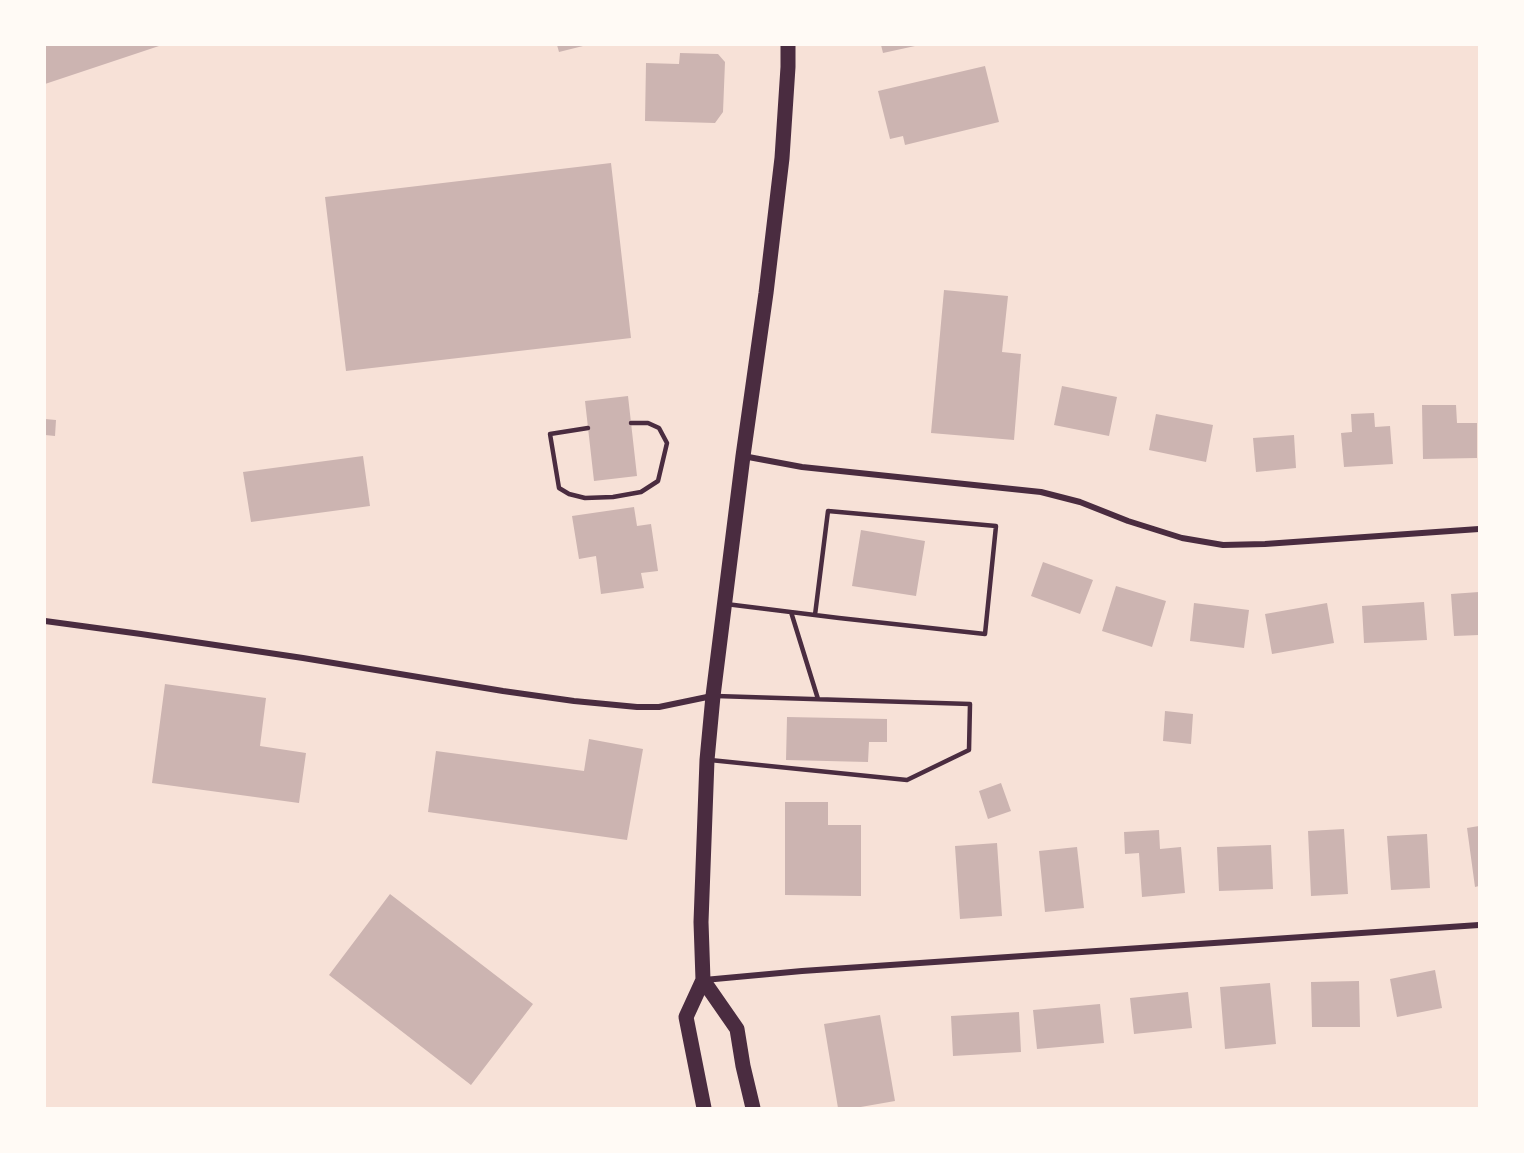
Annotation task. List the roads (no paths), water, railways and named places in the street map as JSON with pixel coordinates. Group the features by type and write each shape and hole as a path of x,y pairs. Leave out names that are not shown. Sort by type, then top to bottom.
{"main road":[{"path":"704,1108 687,1017 703,980 701,922 707,760 723,604 766,293 782,158 788,45"},
{"path":"703,980 737,1029 753,1108"}],"street":[{"path":"743,456 802,467 1041,492 1080,501 1128,521 1182,538 1223,545 1479,528"},
{"path":"45,621 574,700 637,707 659,706 713,696"},
{"path":"703,980 802,971 1479,925"}],"lane":[{"path":"588,428 550,434 560,488 569,494 585,498 613,498 641,492 658,481 667,443 659,428 648,423 631,423"},
{"path":"723,604 839,618 985,634 996,526 828,511 815,615"},
{"path":"791,612 818,699"},
{"path":"707,760 907,780 969,750 970,704 713,696"}]}
